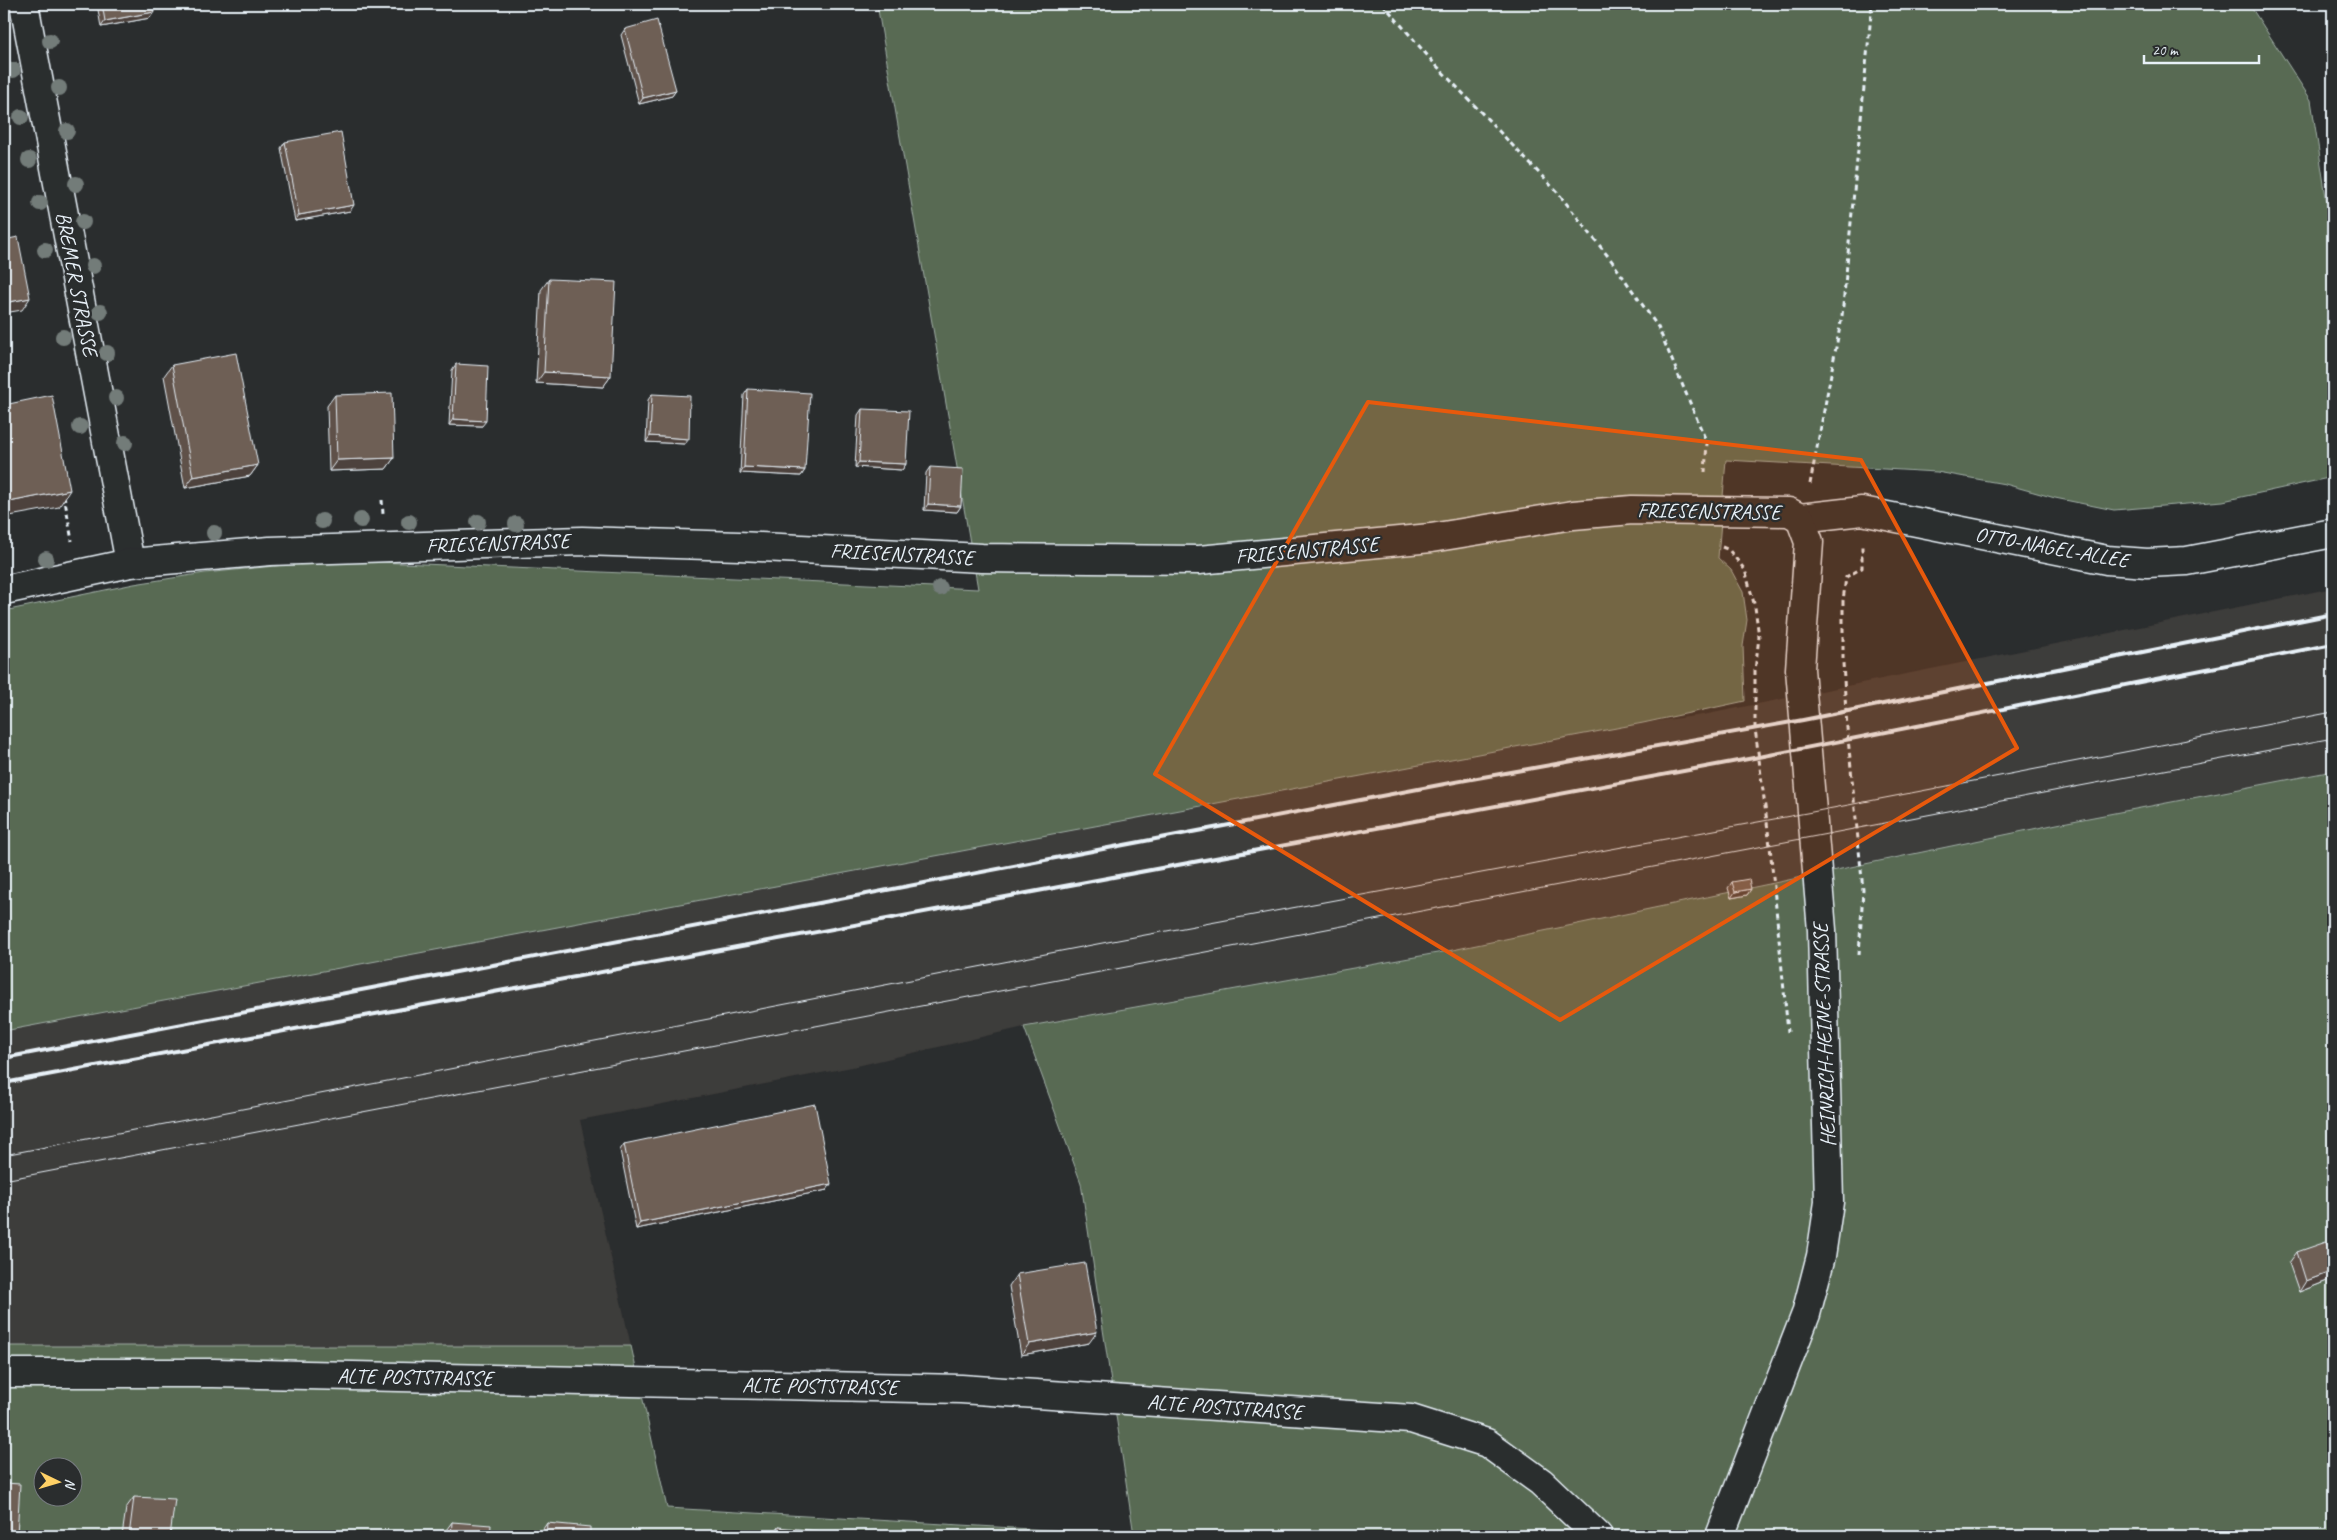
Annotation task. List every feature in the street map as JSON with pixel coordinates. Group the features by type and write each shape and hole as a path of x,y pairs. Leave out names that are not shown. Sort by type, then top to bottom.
{"street":[{"name":"BREMER STRASSE","path":"24,4 130,563"},
{"name":"FRIESENSTRASSE","path":"4,590 130,563 270,551 582,541 746,546 982,558 1199,560 1431,538 1573,515 1632,510 1789,512 1800,518"},
{"name":"OTTO-NAGEL-ALLEE","path":"1800,518 1862,511 2107,560 2147,563 2187,561 2333,533"},
{"name":"HEINRICH-HEINE-STRASSE","path":"1720,1536 1806,1314 1821,1256 1829,1202 1822,930 1800,669 1808,542 1800,518"},
{"name":"ALTE POSTSTRASSE","path":"4,1373 213,1373 961,1390 1411,1419 1487,1442 1541,1482 1598,1536"}],"path":[{"path":"1383,4 1433,62 1558,193 1611,260 1658,327 1707,443 1705,472"},
{"path":"1813,475 1842,316 1872,4"},
{"path":"62,488 72,541"},
{"path":"1702,511 1703,538 1728,550 1745,570 1756,607 1759,637 1755,671 1755,728 1772,865 1789,1039"}],"highlighted area":[{"path":"1368,402 1861,460 2017,748 1560,1020 1155,774"}],"shaded area":[{"path":"2333,588 2333,771 2057,824 1443,952 1024,1027 857,1066 580,1120 631,1346 4,1346 4,1031 1643,723 1703,715"}],"green space":[{"path":"877,4 2249,4 2311,100 2333,242 2333,347 2329,429 2333,448 2333,477 2223,501 2114,510 2055,498 2005,484 1937,472 1726,460 1718,558 1731,570 1743,592 1747,620 1743,646 1745,701 1643,723 4,1031 4,611 134,584 205,573 334,560 978,589"},
{"path":"2333,771 2333,1536 4,1536 4,1346 631,1346 667,1508 1134,1535 1081,1183 1024,1027 1443,952 2057,824"}],"building":[{"path":"102,4 153,4 154,12 105,21"},
{"path":"657,20 676,90 643,98 625,29"},
{"path":"341,132 354,205 299,215 285,142"},
{"path":"18,237 30,298 4,303 4,240"},
{"path":"549,279 616,282 611,376 544,372"},
{"path":"236,353 258,465 193,477 172,365"},
{"path":"456,364 488,366 486,421 453,419"},
{"path":"748,389 810,393 805,470 744,467"},
{"path":"392,393 394,458 337,460 335,395"},
{"path":"652,394 690,396 689,439 650,436"},
{"path":"52,395 70,490 4,503 4,405"},
{"path":"862,409 909,411 906,464 859,462"},
{"path":"930,467 963,469 961,506 928,504"},
{"path":"1749,879 1751,889 1735,892 1732,882"},
{"path":"815,1104 831,1184 640,1223 624,1144"},
{"path":"2326,1242 2333,1271 2306,1281 2297,1252"},
{"path":"1085,1263 1097,1332 1029,1344 1017,1274"},
{"path":"4,1483 20,1484 17,1535 4,1534"},
{"path":"134,1497 175,1499 170,1536 129,1536"},
{"path":"452,1522 491,1525 490,1536 451,1536"},
{"path":"547,1523 590,1527 590,1536 546,1536"},
{"path":"778,1527 817,1531 816,1536 777,1536"}],"tram line":[{"path":"4,1155 1118,940 1812,812 2333,712"},
{"path":"4,1180 2333,738"}],"railway":[{"path":"4,1058 1455,782 1803,720 2333,614"},
{"path":"4,1083 1759,757 2333,644"}]}
